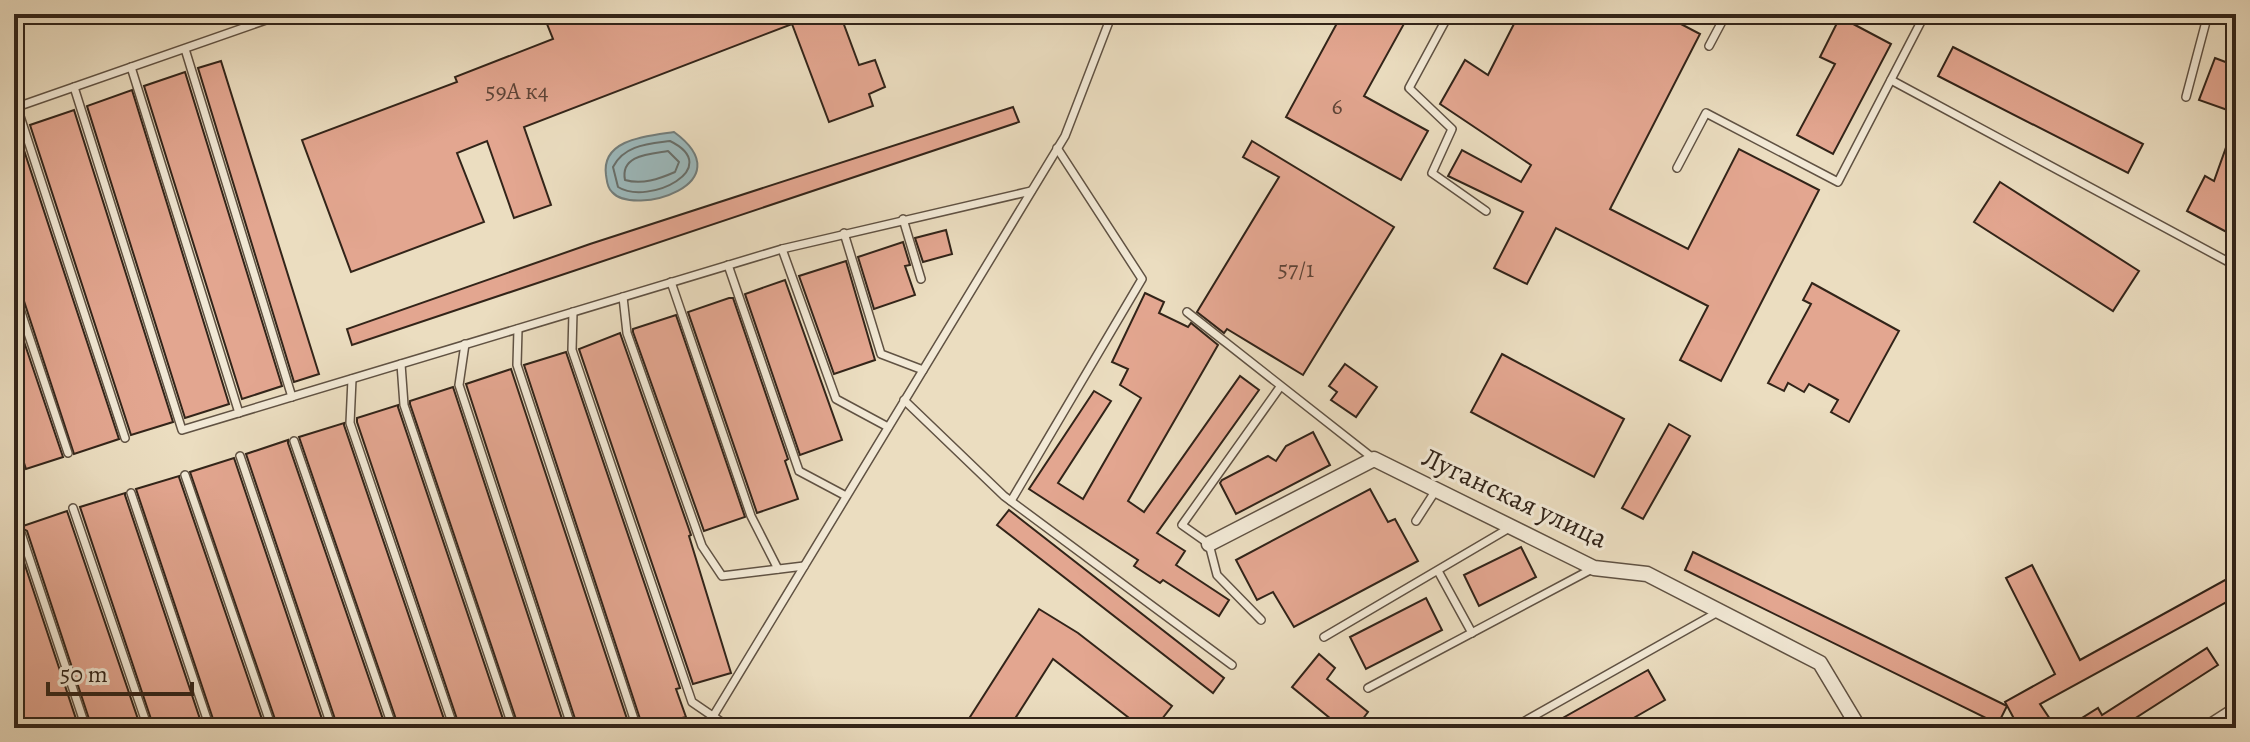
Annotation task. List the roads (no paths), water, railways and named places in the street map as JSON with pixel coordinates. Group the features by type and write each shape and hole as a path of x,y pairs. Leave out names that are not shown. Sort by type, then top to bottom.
{"street":[{"name":"Луганская улица","path":"1374,459 1594,568 1647,574 1820,663 1859,728"},
{"path":"1209,544 1374,459"},
{"path":"2208,728 2236,710"}],"lane":[{"path":"125,438 16,108 283,14"},
{"path":"706,728 1065,136 1112,14"},
{"path":"1449,14 1409,88 1452,129 1432,173 1486,211"},
{"path":"1709,46 1726,14"},
{"path":"1677,168 1706,113 1838,182 1925,14"},
{"path":"2186,97 2208,14"},
{"path":"185,49 292,397"},
{"path":"131,67 239,413"},
{"path":"1891,80 2236,266"},
{"path":"74,87 182,430 782,249 1031,191"},
{"path":"1011,501 1142,279 1057,148"},
{"path":"903,219 921,279"},
{"path":"844,233 881,354 923,370"},
{"path":"782,249 836,399 888,427"},
{"path":"728,265 799,471 846,496"},
{"path":"671,282 751,516 778,569"},
{"path":"14,291 68,453"},
{"path":"623,297 627,333 702,546 722,576 804,566"},
{"path":"573,312 572,350 692,702 730,728"},
{"path":"1187,312 1374,459"},
{"path":"518,329 517,365 637,728"},
{"path":"465,344 459,385 572,728"},
{"path":"401,364 404,405 513,728"},
{"path":"352,379 350,423 454,728"},
{"path":"1261,620 1217,575 1209,544 1182,525 1280,387"},
{"path":"904,400 1011,501 1232,665"},
{"path":"294,441 393,728"},
{"path":"240,456 332,728"},
{"path":"185,475 272,728"},
{"path":"1416,521 1436,490"},
{"path":"131,493 210,728"},
{"path":"73,508 148,728"},
{"path":"1324,637 1511,527"},
{"path":"21,533 86,728"},
{"path":"1368,688 1594,568"},
{"path":"1438,571 1472,633"},
{"path":"1529,728 1525,721 1719,611"},
{"path":"14,707 20,728"}],"water":[{"path":"674,132 693,151 697,167 691,180 678,191 660,198 624,199 610,190 606,163 618,147 639,138"}]}
